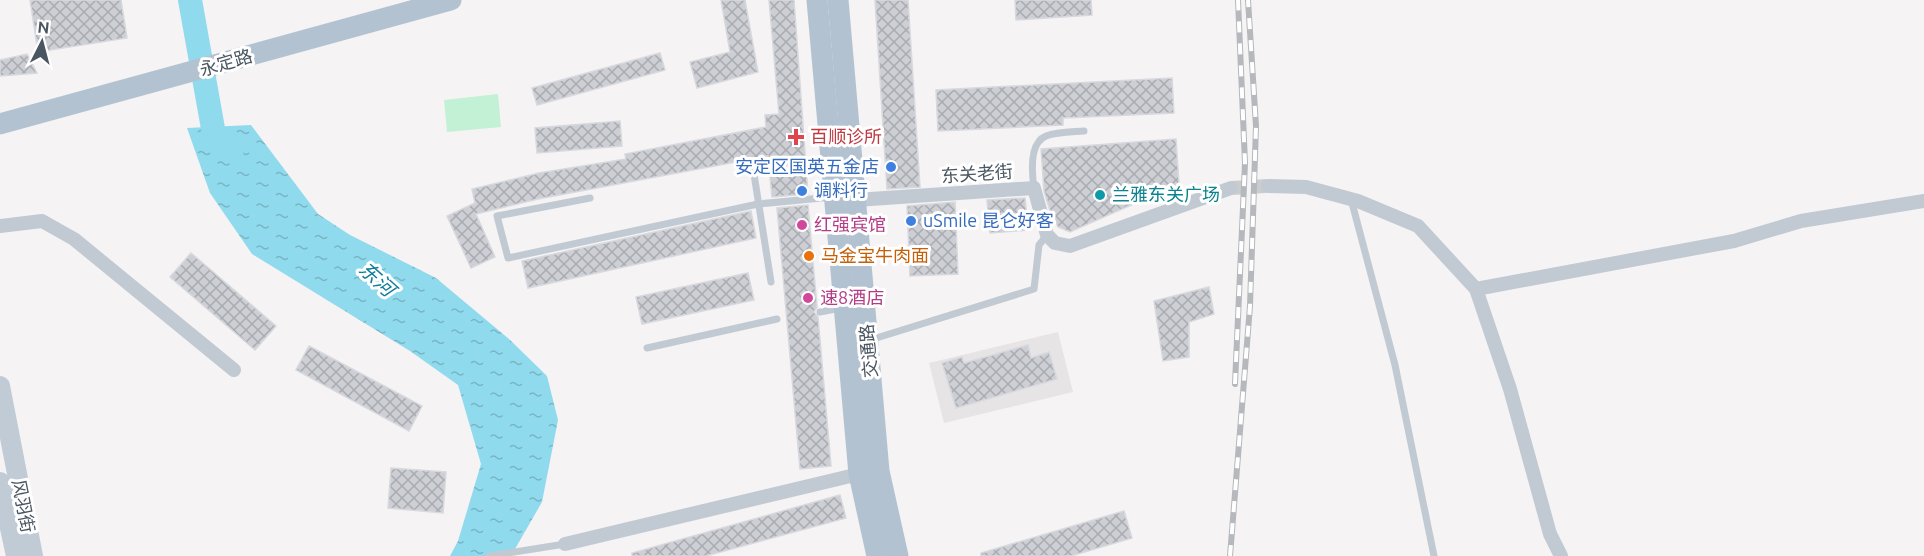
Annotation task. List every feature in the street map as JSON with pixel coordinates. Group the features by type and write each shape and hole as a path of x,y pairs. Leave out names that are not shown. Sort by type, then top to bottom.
{"main road":[{"name":"永定路","path":"0,124 451,0"},
{"name":"交通路","path":"817,0 845,199 868,340 879,471 898,556"},
{"name":"交通路","path":"838,0 845,199 844,308 859,474 877,556"}],"street":[{"path":"1268,186 1306,187 1351,200 1418,226 1476,289 1510,389 1550,534 1561,556"},
{"path":"1047,235 1055,243 1070,246 1231,188"},
{"name":"东关老街","path":"845,199 1034,189 1047,235"},
{"path":"1476,289 1734,241 1801,221 1924,201"},
{"path":"0,226 42,221 74,239 234,369"},
{"name":"风羽街","path":"0,386 33,556"},
{"path":"565,544 859,474"},
{"name":"风羽街","path":"0,482 16,556"}],"lane":[{"path":"1034,189 1031,169 1038,143 1045,136 1084,131"},
{"path":"753,168 771,282"},
{"path":"590,198 497,216 508,258 758,204 845,199"},
{"path":"1351,200 1395,365 1434,556"},
{"path":"868,340 891,335 1034,289 1039,245 1047,235"},
{"path":"820,312 844,308"},
{"path":"647,348 777,319"},
{"path":"489,556 565,544"}],"shaded area":[{"path":"1058,332 1073,392 944,423 929,363"}],"green space":[{"path":"498,94 501,127 447,132 444,100"}],"water":[{"path":"251,125 318,214 350,235 436,278 509,339 547,376 558,420 542,502 511,556 450,556 458,541 481,464 458,385 410,351 252,254 210,193 187,128"}],"building":[{"path":"30,0 121,0 127,38 38,52"},
{"path":"721,0 745,0 758,72 697,88 690,62 730,52"},
{"path":"769,0 794,0 808,194 772,197 768,156 538,199 476,214 495,257 471,268 447,216 475,203 472,189 539,173 626,159 625,154 766,127 765,115 779,114"},
{"path":"875,0 908,0 920,187 887,189"},
{"path":"1015,0 1091,0 1092,15 1016,20"},
{"path":"660,53 665,70 537,105 532,88"},
{"path":"27,54 37,73 0,76 0,60"},
{"path":"1172,78 1174,113 1063,118 1063,125 938,131 936,90"},
{"path":"620,121 622,146 537,153 535,128"},
{"name":"兰雅东关广场","path":"1176,139 1179,184 1070,232 1058,227 1051,214 1044,191 1041,149"},
{"path":"1025,198 1028,230 990,233 987,200"},
{"path":"955,202 958,274 910,276 907,206"},
{"path":"808,205 817,307 814,312 818,317 831,466 800,469 777,208"},
{"path":"751,211 756,238 528,288 522,261"},
{"path":"191,253 276,326 255,350 170,277"},
{"path":"748,273 754,300 642,324 636,297"},
{"path":"1209,287 1214,314 1189,322 1189,357 1163,361 1154,301"},
{"path":"1028,345 1031,358 1049,352 1057,379 956,408 942,363 962,357 964,363"},
{"path":"309,346 422,406 409,431 296,370"},
{"path":"391,468 446,472 443,513 388,508"},
{"path":"840,495 846,518 706,556 632,556 632,553"},
{"path":"1124,511 1132,538 1071,556 981,556 981,553"}],"waterway":[{"name":"东河","path":"190,0 214,134 232,150"}],"tunnel":[{"path":"1231,188 1268,186"}],"railway":[{"path":"1235,384 1245,163 1238,0"},
{"path":"1230,556 1250,306 1256,126 1248,0"}],"place":[{"name":"百顺诊所","path":"796,137"},
{"name":"安定区国英五金店","path":"891,167"},
{"name":"调料行","path":"802,191"},
{"name":"兰雅东关广场","path":"1100,195"},
{"name":"uSmile 昆仑好客","path":"911,221"},
{"name":"红强宾馆","path":"802,225"},
{"name":"马金宝牛肉面","path":"809,256"},
{"name":"速8酒店","path":"808,298"}]}
